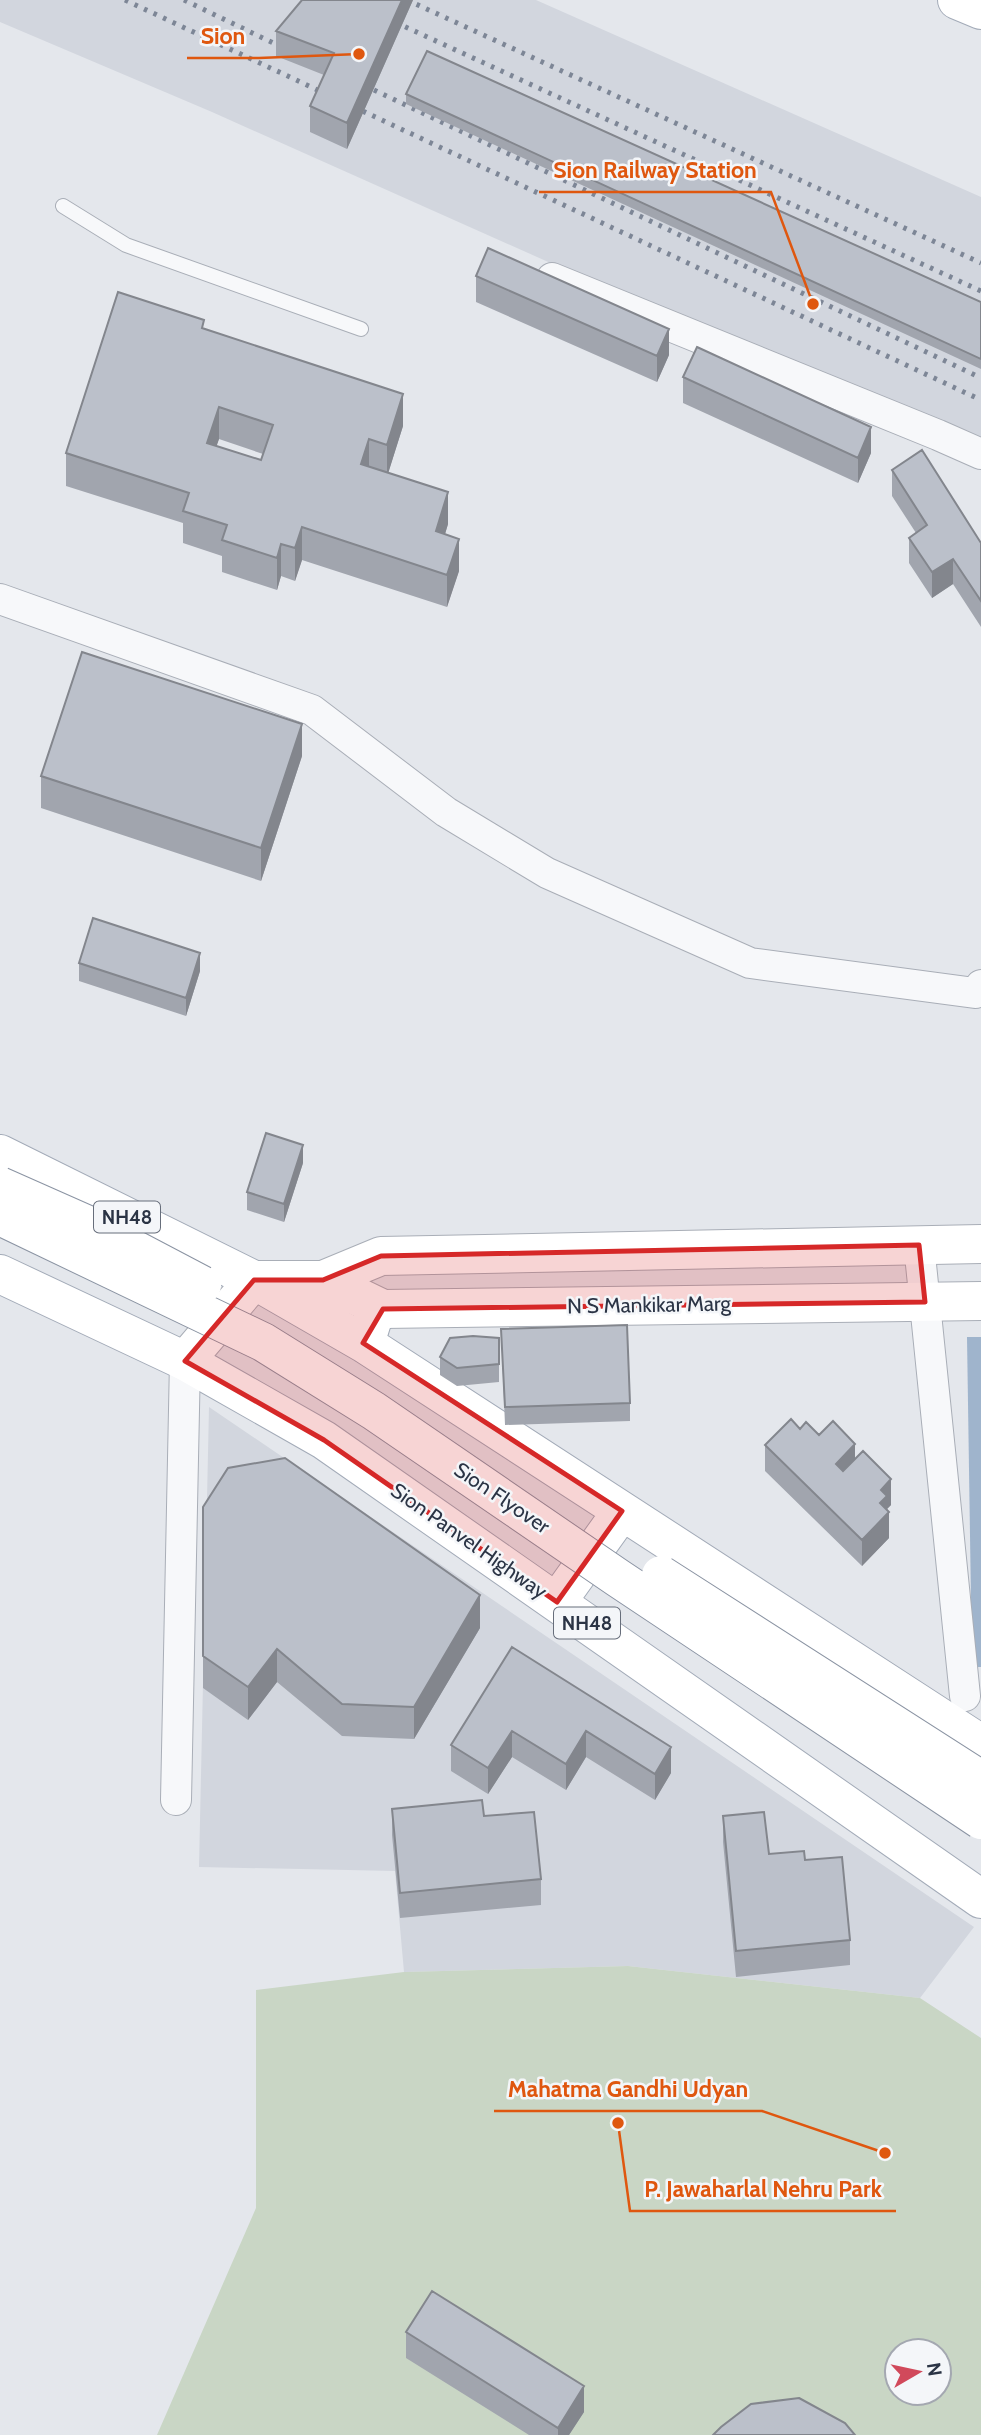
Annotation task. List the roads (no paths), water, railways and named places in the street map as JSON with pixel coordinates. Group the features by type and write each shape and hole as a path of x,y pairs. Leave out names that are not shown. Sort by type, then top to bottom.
{"main road":[{"path":"957,0 981,10"},
{"name":"NH48","path":"0,1154 254,1280 365,1344 981,1744"},
{"name":"Sion Flyover","path":"0,1186 88,1225 278,1326 816,1676 981,1780"},
{"name":"Sion Flyover","path":"0,1216 263,1342 374,1411 618,1578 981,1820"},
{"name":"N S Mankikar Marg","path":"254,1280 323,1280 381,1256 981,1244"},
{"name":"Sion Panvel Highway","path":"0,1274 185,1361 324,1440 981,1899"},
{"path":"185,1361 254,1280"},
{"name":"N S Mankikar Marg","path":"323,1280 383,1309 981,1301"},
{"path":"365,1344 373,1318 383,1309"},
{"path":"556,1602 622,1510"}],"street":[{"path":"522,266 981,454"},
{"path":"0,599 312,710 446,812 547,873 750,963 975,993 981,985"},
{"path":"919,1245 965,1696"},
{"path":"176,1800 185,1361"}],"lane":[{"path":"62,206 126,245 361,329"}],"water":[{"path":"967,1337 981,1337 981,1667 972,1667"}],"railway":[{"path":"125,0 981,400"},
{"path":"184,0 294,53"},
{"path":"407,0 981,263"},
{"path":"386,18 981,291"},
{"path":"355,81 981,378"}],"place":[{"name":"Sion","path":"359,54"},
{"name":"Sion Railway Station","path":"813,304"},
{"name":"P. Jawaharlal Nehru Park","path":"618,2123"},
{"name":"Mahatma Gandhi Udyan","path":"885,2153"}]}
